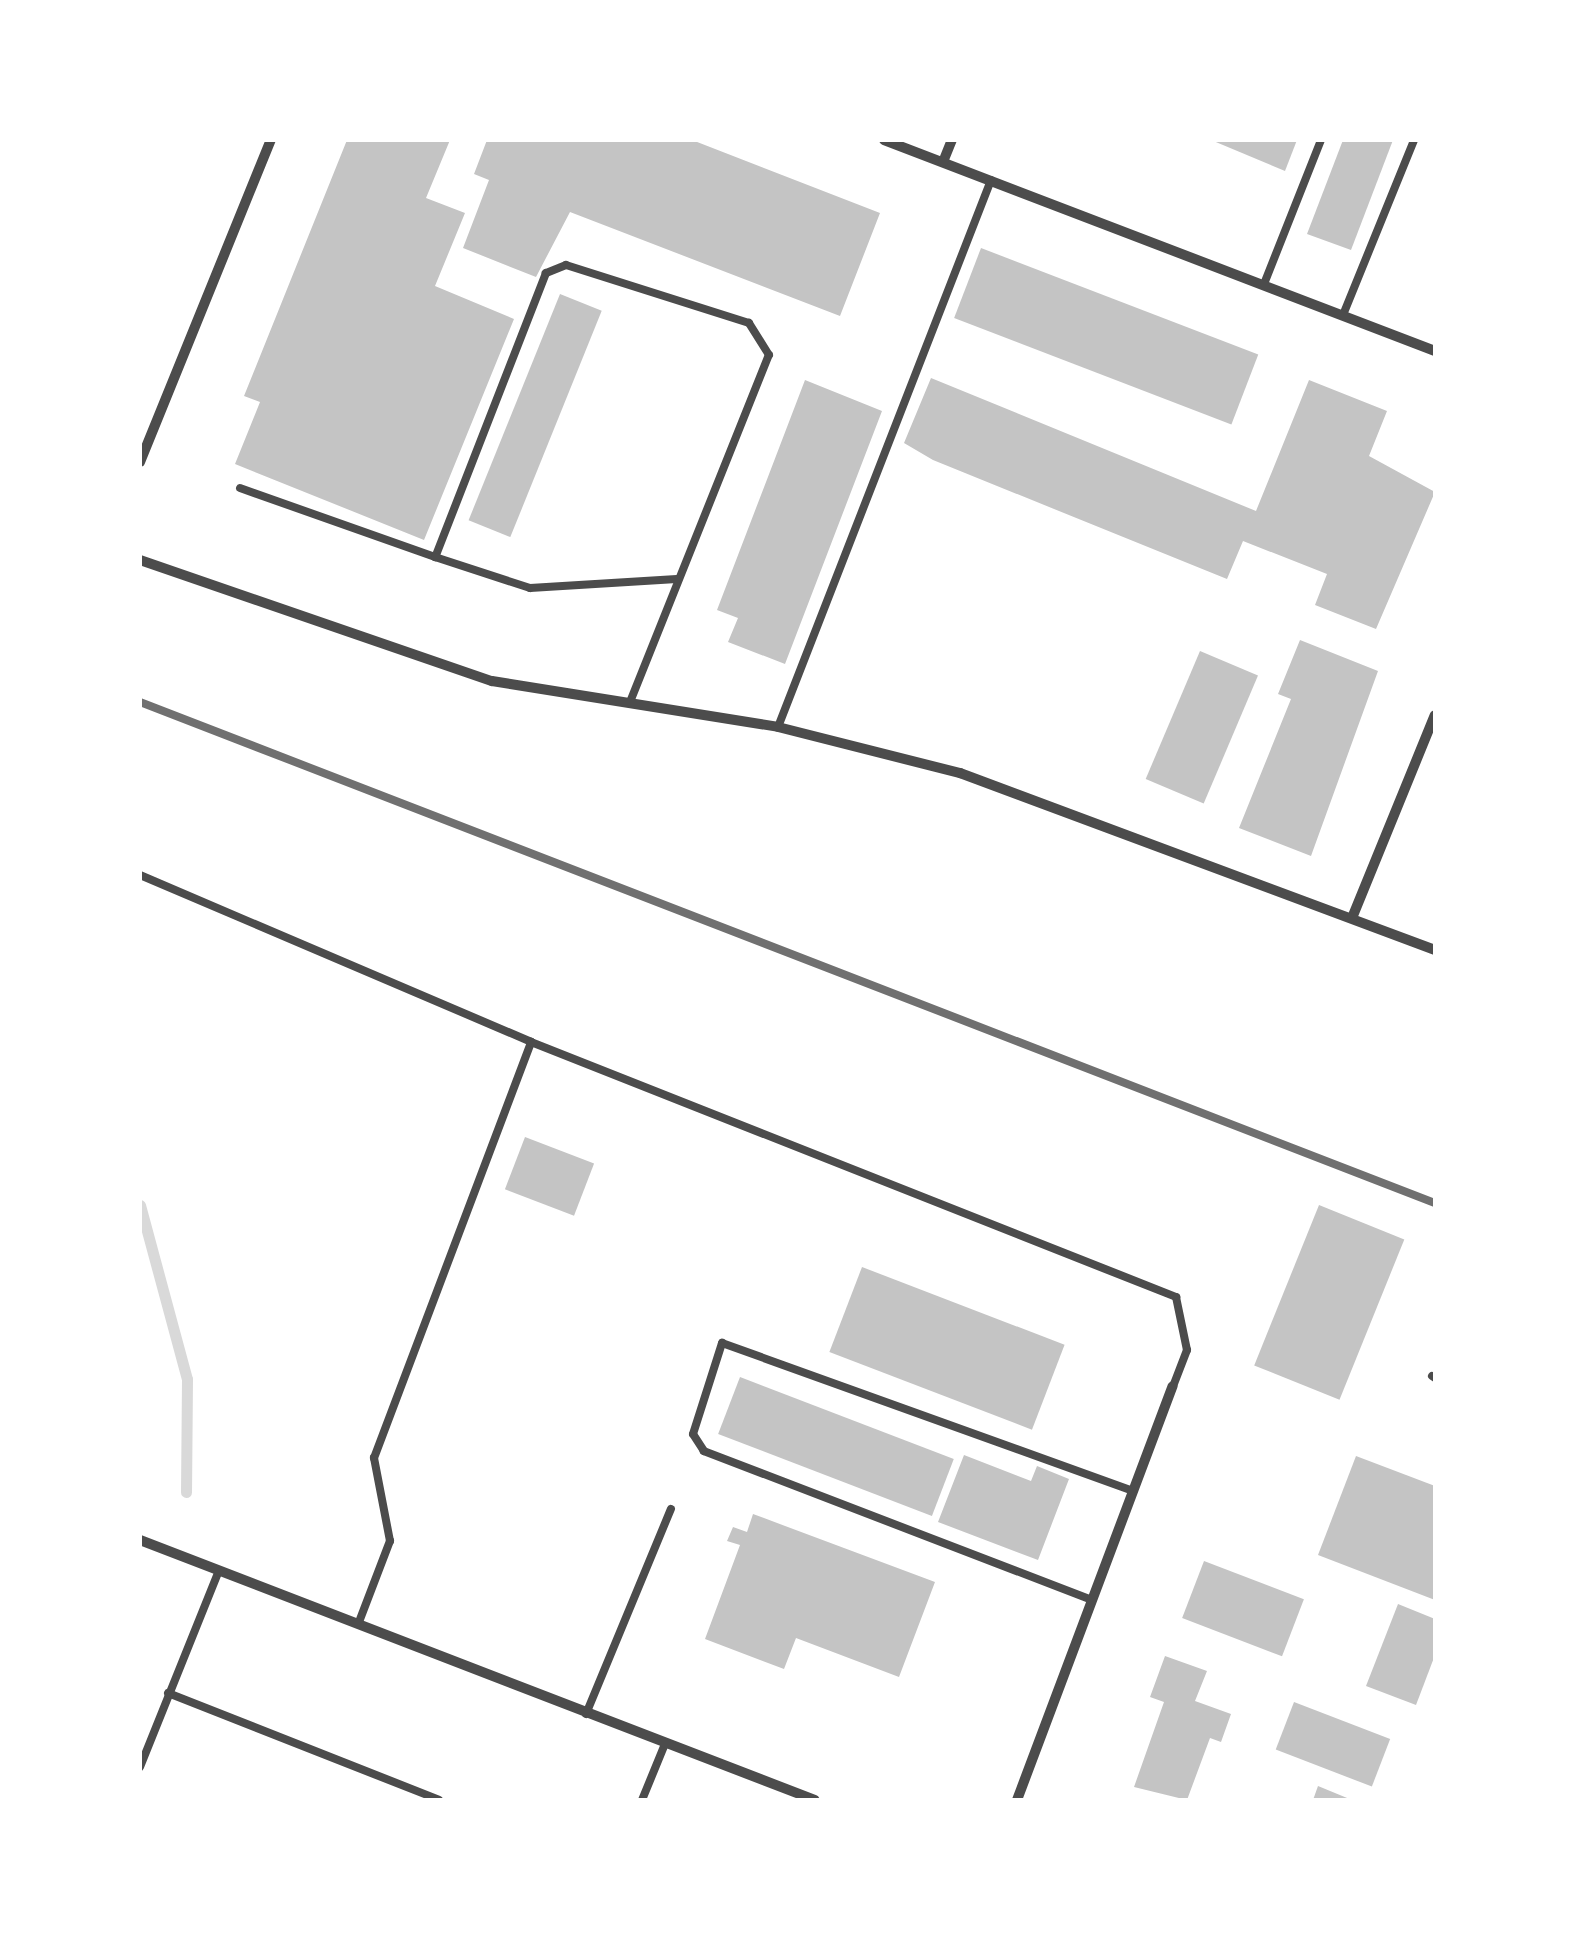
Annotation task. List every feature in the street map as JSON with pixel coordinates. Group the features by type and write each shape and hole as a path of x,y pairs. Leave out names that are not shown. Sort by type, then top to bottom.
{"street":[{"path":"140,462 271,140"},
{"path":"884,140 1435,351"},
{"path":"943,162 952,140"},
{"path":"140,560 492,681 778,727 960,773 1435,950"},
{"path":"1352,918 1435,714"},
{"path":"1017,1800 1173,1386"},
{"path":"140,1540 815,1800"}],"lane":[{"path":"1264,284 1320,140"},
{"path":"1343,315 1414,140"},
{"path":"778,727 991,180"},
{"path":"435,557 546,272 566,265 748,323 769,355 630,702"},
{"path":"240,488 530,588 678,579"},
{"path":"140,875 531,1042 1176,1298 1187,1350 1173,1386"},
{"path":"360,1622 390,1541 374,1458 531,1042"},
{"path":"1092,1600 704,1450 693,1434 722,1343 1134,1492"},
{"path":"586,1714 671,1509"},
{"path":"140,1767 219,1570"},
{"path":"168,1693 439,1800"},
{"path":"642,1800 665,1744"}],"building":[{"path":"347,140 450,140 426,198 465,213 435,286 514,319 424,540 235,464 260,402 244,396"},
{"path":"487,140 692,140 880,213 840,316 570,212 536,277 463,248 489,180 474,174"},
{"path":"1211,140 1297,140 1285,171"},
{"path":"1343,140 1393,140 1351,250 1307,234"},
{"path":"981,248 1258,354 1231,424 954,318"},
{"path":"560,294 602,311 510,537 469,520"},
{"path":"931,378 1256,511 1309,380 1387,411 1369,456 1435,492 1376,629 1315,605 1327,574 1243,541 1227,579 933,460 904,443"},
{"path":"805,380 882,411 785,664 728,642 738,618 717,610"},
{"path":"1300,640 1378,671 1311,856 1239,828 1291,699 1278,694"},
{"path":"1200,651 1258,676 1204,804 1146,779"},
{"path":"525,1137 594,1164 574,1216 505,1189"},
{"path":"1319,1205 1404,1239 1339,1400 1254,1365"},
{"path":"862,1267 1065,1345 1032,1430 829,1352"},
{"path":"740,1377 954,1459 932,1516 718,1434"},
{"path":"964,1455 1031,1481 1037,1466 1069,1479 1038,1560 938,1522"},
{"path":"1356,1456 1435,1486 1435,1600 1318,1555"},
{"path":"753,1514 935,1582 899,1677 796,1638 784,1669 705,1639 740,1545 727,1541 733,1527 747,1532"},
{"path":"1204,1561 1304,1599 1282,1656 1182,1618"},
{"path":"1398,1604 1435,1619 1435,1655 1416,1705 1366,1686"},
{"path":"1165,1656 1207,1671 1195,1701 1231,1714 1221,1742 1210,1738 1187,1800 1134,1787 1164,1702 1150,1697"},
{"path":"1294,1702 1390,1739 1372,1787 1276,1750"},
{"path":"1318,1786 1352,1800 1313,1800"}],"waterway":[{"path":"140,1205 187,1379 186,1492"}],"railway":[{"path":"140,702 1435,1203"}]}
